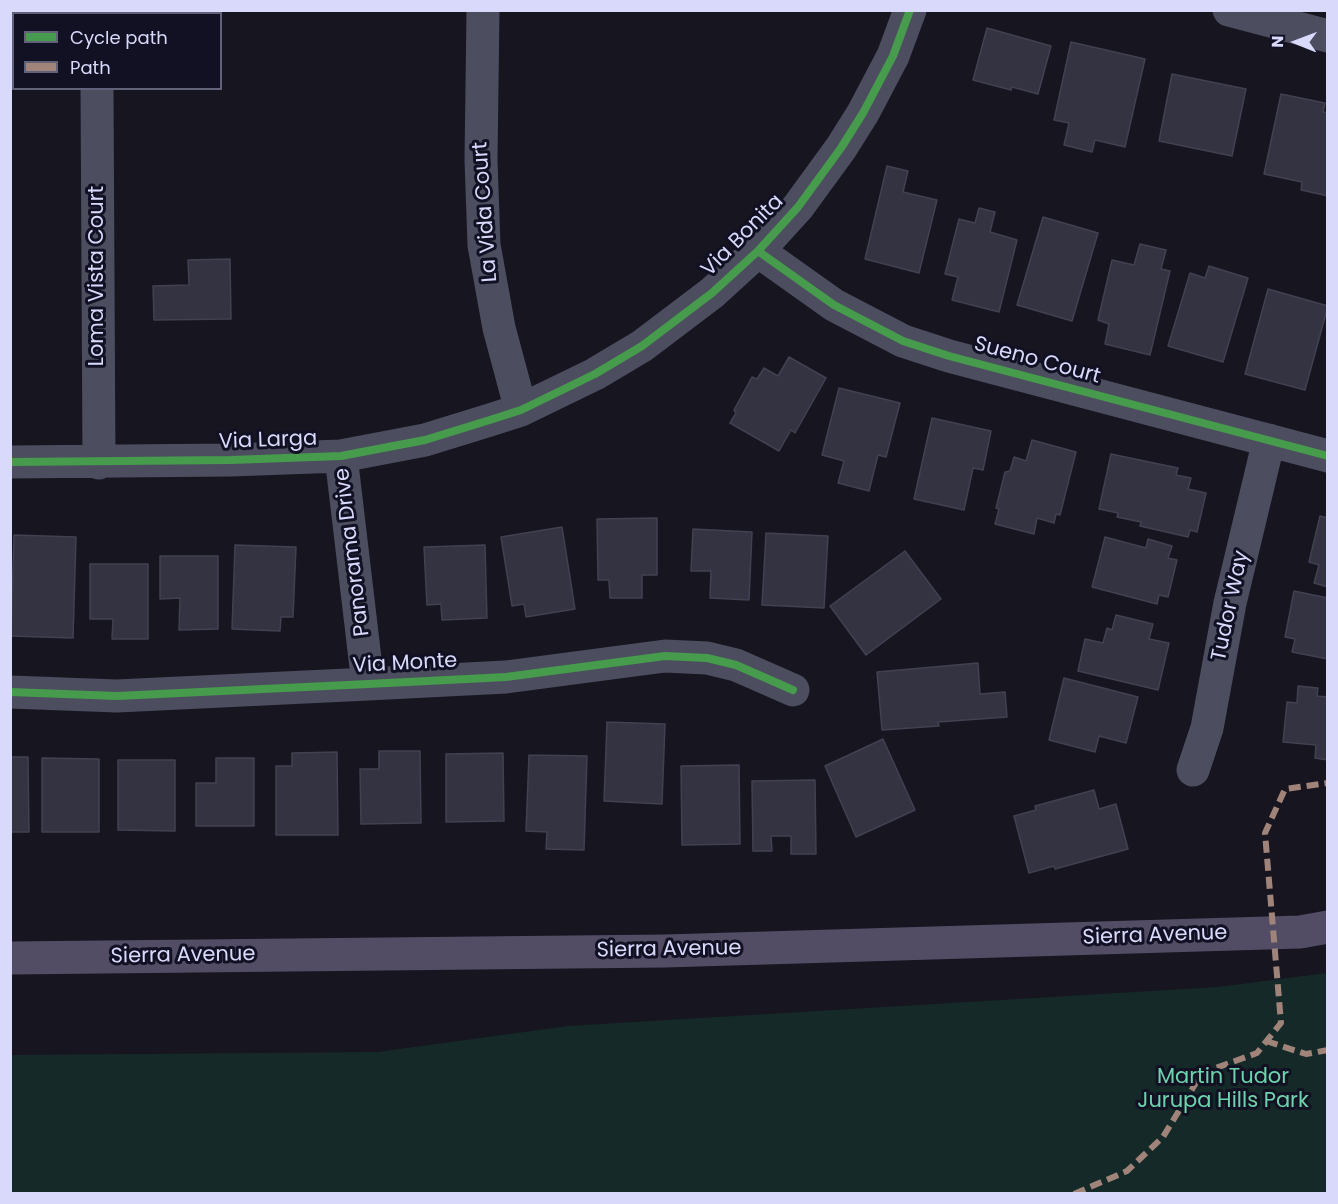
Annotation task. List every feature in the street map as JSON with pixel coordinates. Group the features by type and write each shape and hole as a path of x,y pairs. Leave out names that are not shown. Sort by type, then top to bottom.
{"main road":[{"name":"Sierra Avenue","path":"10,958 665,951 1299,932 1328,927"}],"street":[{"name":"La Vida Court","path":"483,10 481,170 484,245 499,328 521,410"},
{"name":"Via Bonita","path":"521,410 595,374 642,346 704,299 759,251 798,207 847,140 880,84 910,10"},
{"path":"1229,10 1328,36"},
{"name":"Loma Vista Court","path":"97,90 99,463"},
{"name":"Sueno Court","path":"759,251 834,305 903,341 960,359 1328,456"},
{"name":"Via Larga","path":"10,462 99,463 341,456 425,440 521,410"},
{"name":"Tudor Way","path":"1193,770 1207,728 1230,603 1269,440"},
{"name":"Panorama Drive","path":"341,456 368,684"},
{"name":"Via Monte","path":"10,692 117,696 506,677 629,660 686,656 736,665 793,690"}],"green space":[{"name":"Martin Tudor Jurupa Hills Park","path":"1327,973 1327,1193 11,1193 11,1055 378,1052 568,1026 1218,987"}],"building":[{"path":"987,28 1051,46 1038,94 973,80"},
{"path":"1071,42 1145,59 1125,147 1095,140 1092,152 1064,145 1069,123 1054,120"},
{"path":"1172,74 1246,89 1232,156 1159,141"},
{"path":"1281,94 1325,103 1323,112 1328,113 1328,196 1301,190 1302,182 1264,174"},
{"path":"887,166 908,171 903,192 937,200 919,273 865,259"},
{"path":"979,208 995,212 990,232 1017,240 999,312 952,300 958,277 945,274 959,219 975,223"},
{"path":"1043,217 1098,233 1072,321 1017,305"},
{"path":"1140,244 1166,250 1161,269 1170,271 1150,355 1105,344 1109,324 1098,320 1112,260 1134,265"},
{"path":"230,259 231,319 154,320 153,286 189,285 188,260"},
{"path":"1209,266 1248,278 1223,362 1168,346 1190,273 1205,278"},
{"path":"1268,289 1328,306 1305,390 1245,374"},
{"path":"789,357 826,378 795,433 791,430 779,451 730,423 736,413 734,410 752,377 757,379 764,368 778,376"},
{"path":"839,388 900,403 886,457 878,455 869,491 838,483 844,461 822,455"},
{"path":"932,418 991,431 983,470 973,468 964,510 914,499"},
{"path":"1032,440 1076,452 1060,515 1056,514 1054,523 1037,518 1034,534 995,524 999,509 996,508 1005,472 1010,471 1014,457 1026,461"},
{"path":"1111,454 1178,468 1176,475 1191,478 1188,489 1206,493 1197,532 1190,530 1188,537 1140,526 1141,522 1117,517 1118,513 1099,509"},
{"path":"1320,516 1328,518 1328,587 1314,583 1319,565 1309,562"},
{"path":"657,518 657,575 642,575 642,598 610,598 609,580 598,580 597,519"},
{"path":"562,527 575,609 526,617 524,604 512,606 501,537"},
{"path":"693,529 752,532 749,600 710,598 711,571 691,571"},
{"path":"766,533 828,536 824,608 762,605"},
{"path":"14,535 76,537 73,638 11,636"},
{"path":"1105,537 1146,548 1148,539 1172,546 1168,558 1177,560 1168,597 1159,595 1157,604 1092,587"},
{"path":"235,545 296,547 293,617 281,617 280,631 232,629"},
{"path":"485,545 487,618 442,620 441,604 427,605 424,547"},
{"path":"905,551 941,599 866,655 830,606"},
{"path":"160,556 218,556 218,629 179,630 180,598 160,599"},
{"path":"90,564 148,564 148,639 112,639 113,619 90,619"},
{"path":"1294,591 1328,598 1328,659 1292,652 1295,639 1285,637"},
{"path":"1116,615 1153,624 1149,639 1169,643 1158,690 1078,671 1085,639 1103,643 1107,628 1112,630"},
{"path":"978,663 980,694 1005,692 1007,717 938,722 939,726 882,730 877,672"},
{"path":"1064,678 1138,697 1126,743 1099,736 1095,752 1049,740"},
{"path":"1298,686 1318,688 1317,696 1328,697 1328,760 1315,758 1316,745 1283,742 1287,702 1297,703"},
{"path":"607,722 665,724 662,804 604,801"},
{"path":"883,739 915,810 856,837 825,766"},
{"path":"379,751 420,751 421,823 361,824 360,769 379,769"},
{"path":"337,752 338,835 276,835 276,766 292,766 292,753"},
{"path":"503,753 504,821 446,822 446,754"},
{"path":"529,755 587,756 584,850 546,849 547,832 526,831"},
{"path":"10,757 28,757 29,832 10,832"},
{"path":"42,758 99,759 99,832 42,832"},
{"path":"216,758 254,758 254,826 196,826 196,783 216,783"},
{"path":"118,760 175,760 175,831 118,830"},
{"path":"739,765 740,844 682,845 681,766"},
{"path":"815,780 816,854 791,854 791,836 771,836 772,851 753,851 752,781"},
{"path":"1094,790 1099,809 1116,804 1128,849 1055,869 1054,866 1029,873 1014,816 1036,810 1035,806"}],"marked path":[{"path":"1074,1194 1127,1171 1163,1137 1202,1073 1257,1053 1281,1023 1265,833 1285,789 1328,783"},
{"path":"1266,1041 1306,1054 1328,1050"}],"cycle path":[{"path":"10,462 231,460 341,456 425,440 521,410 595,374 642,346 712,293 758,251 798,207 841,148 863,113 893,56 910,10"},
{"path":"758,251 834,305 903,341 949,356 1328,456"},
{"path":"10,692 117,696 506,677 665,656 707,658 736,665 793,690"}]}
